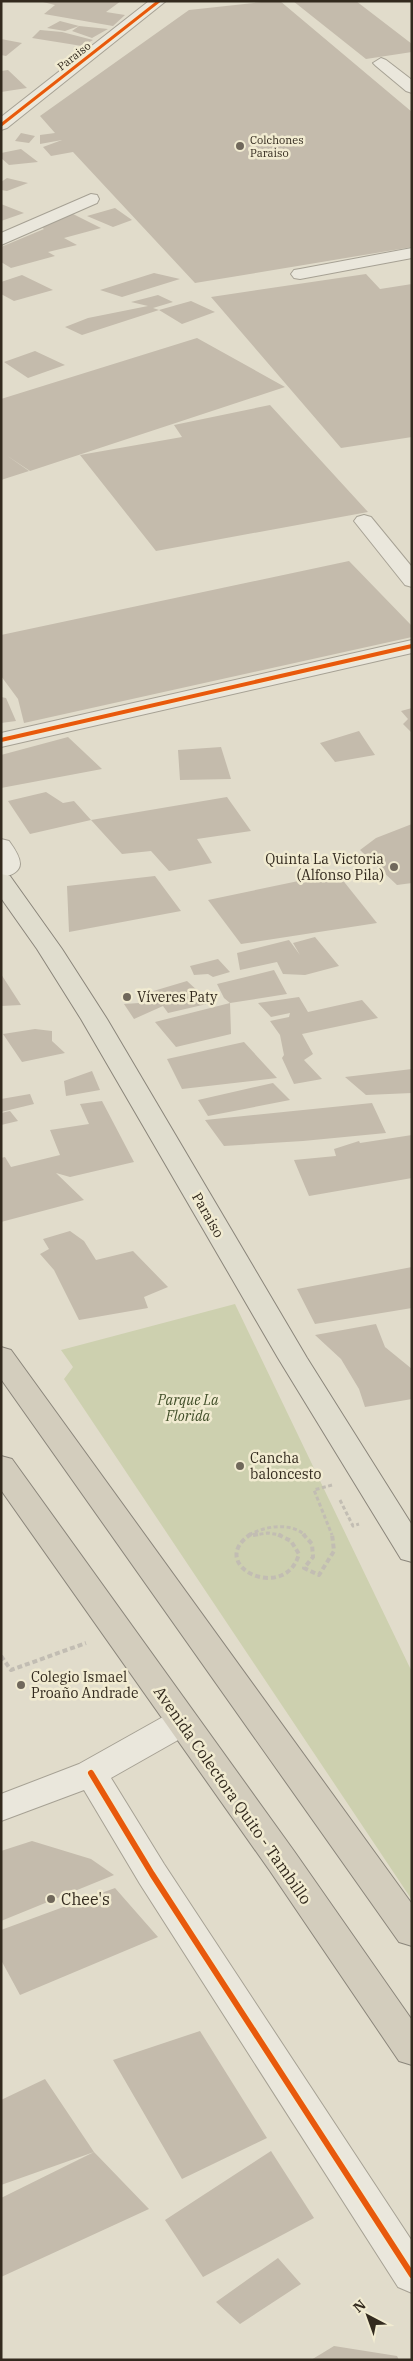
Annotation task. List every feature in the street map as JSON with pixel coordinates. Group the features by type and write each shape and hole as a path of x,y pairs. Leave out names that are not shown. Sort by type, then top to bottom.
{"highway":[{"path":"1,1357 412,1932"},
{"name":"Avenida Colectora Quito - Tambillo","path":"1,1467 282,1861 412,2050"}],"main road":[{"name":"Paraiso","path":"1,881 36,927 100,1030 338,1436 412,1551"}],"street":[{"name":"Paraiso","path":"1,126 159,1"},
{"path":"381,63 412,88"},
{"path":"1,240 91,200"},
{"path":"300,274 412,253"},
{"path":"364,521 412,581"},
{"path":"1,740 412,646"},
{"path":"1,846 8,857 8,867 1,871"},
{"path":"1,1808 91,1773 182,1722"},
{"path":"91,1773 152,1874 412,2276"}],"path":[{"path":"253,1535 266,1532 282,1535 294,1543 299,1554 295,1566 284,1575 268,1578 252,1575 240,1566 238,1561 236,1555 240,1544 251,1535 266,1529 285,1527 302,1532 312,1544 313,1557 304,1568 319,1574 334,1551 332,1532 314,1490 332,1484 353,1526 389,1515"},
{"path":"1,1656 11,1670 118,1632"}],"green space":[{"name":"Parque La Florida","path":"235,1304 412,1672 412,1900 64,1379 73,1367 61,1350"}],"building":[{"path":"39,1 121,1 106,12 125,15 113,26 44,14 55,5"},
{"name":"Colchones Paraiso","path":"280,1 412,112 412,247 195,283 73,152 51,156 43,147 62,140 40,144 40,135 55,133 40,116 189,10"},
{"path":"293,1 356,1 412,44 412,52 366,59"},
{"path":"60,21 79,26 65,31 47,28"},
{"path":"79,26 108,29 92,38 72,31"},
{"path":"40,30 62,32 93,40 82,46 32,38"},
{"path":"1,39 22,43 6,56 1,55"},
{"path":"8,70 27,88 1,92 1,71"},
{"path":"21,133 35,136 29,143 15,141"},
{"path":"21,149 38,162 9,165 1,158 1,153"},
{"path":"7,178 28,183 7,191 1,190 1,182"},
{"path":"1,204 24,213 1,221"},
{"path":"115,208 132,220 113,227 87,216"},
{"path":"73,214 101,228 64,238 77,245 48,252 55,256 11,268 1,262 1,247 44,229 40,226"},
{"path":"154,273 180,279 122,297 100,290"},
{"path":"366,274 380,289 412,284 412,437 341,448 211,297"},
{"path":"22,275 53,290 14,301 1,294 1,282"},
{"path":"158,295 173,302 153,308 159,310 82,335 65,327 88,318 148,306 131,302"},
{"path":"191,301 215,312 182,324 159,310"},
{"path":"197,338 285,387 30,471 6,455 29,471 1,480 1,399"},
{"path":"35,351 65,365 28,378 4,362"},
{"path":"270,405 368,512 156,551 80,455 182,437 174,425"},
{"path":"349,561 412,626 412,637 24,723 18,699 1,676 1,635"},
{"path":"1,697 6,698 16,721 1,723"},
{"path":"412,708 412,733 403,724 408,719 401,711"},
{"path":"359,731 375,755 335,762 320,743"},
{"path":"68,737 102,769 1,788 1,755"},
{"path":"221,747 231,779 180,780 178,750"},
{"path":"46,792 63,803 74,801 91,820 30,834 8,801"},
{"path":"227,797 251,831 197,839 212,863 169,871 151,851 122,854 91,820"},
{"name":"Quinta La Victoria (Alfonso Pila)","path":"412,824 412,883 397,885 360,850 376,838"},
{"path":"337,873 377,923 241,944 208,900"},
{"path":"155,876 181,911 69,932 67,886"},
{"path":"315,937 339,966 305,975 283,974 277,962 240,970 237,953 289,940 300,955 293,943"},
{"path":"218,959 230,972 213,977 208,974 194,975 190,966"},
{"path":"274,970 287,994 230,1003 224,998 217,984"},
{"path":"1,974 21,1005 1,1006"},
{"path":"187,981 211,1003 168,1013 163,1006 134,1019 124,1004 139,1003 140,995"},
{"path":"299,997 308,1012 362,1000 378,1018 302,1034 313,1054 304,1060 322,1079 294,1084 282,1058 284,1055 280,1035 270,1021 289,1017 290,1013 271,1017 258,1003"},
{"path":"230,1003 231,1034 176,1047 155,1022"},
{"path":"35,1029 52,1031 52,1041 65,1053 22,1062 3,1034"},
{"path":"244,1042 277,1078 182,1089 167,1059"},
{"path":"412,1069 412,1093 366,1095 345,1077"},
{"path":"92,1071 100,1090 66,1096 64,1081"},
{"path":"273,1083 290,1100 208,1116 198,1100"},
{"path":"30,1094 34,1104 1,1112 1,1099"},
{"path":"102,1101 134,1162 70,1177 56,1173 84,1200 1,1222 1,1158 5,1157 11,1167 60,1155 50,1130 89,1124 80,1104"},
{"path":"372,1103 386,1133 224,1146 205,1120"},
{"path":"10,1111 18,1121 1,1125 1,1113"},
{"path":"412,1135 412,1178 309,1196 294,1160 336,1156 334,1149 359,1141 360,1143"},
{"path":"70,1231 84,1241 96,1260 133,1251 168,1287 144,1297 148,1308 79,1320 54,1270 40,1254 49,1249 43,1239"},
{"path":"412,1267 412,1308 315,1324 297,1289"},
{"path":"376,1324 385,1347 412,1369 412,1399 365,1407 359,1389 341,1359 315,1335"},
{"path":"32,1841 91,1859 114,1875 1,1921 1,1851"},
{"path":"115,1888 158,1937 20,1995 1,1960 1,1930"},
{"path":"200,2031 267,2138 182,2179 113,2060"},
{"path":"45,2079 94,2152 1,2185 1,2100"},
{"path":"271,2151 314,2218 203,2277 165,2220"},
{"path":"94,2152 149,2209 1,2277 1,2198"},
{"path":"278,2258 301,2284 240,2324 216,2302"},
{"path":"334,2346 397,2356 399,2360 311,2360"}],"cycle path":[{"path":"1,125 159,1"},
{"path":"1,740 412,646"},
{"path":"91,1773 152,1874 412,2275"}],"place":[{"name":"Colchones Paraiso","path":"240,146"},
{"name":"Quinta La Victoria (Alfonso Pila)","path":"394,867"},
{"name":"Víveres Paty","path":"127,997"},
{"name":"Cancha baloncesto","path":"240,1466"},
{"name":"Colegio Ismael Proaño Andrade","path":"21,1685"},
{"name":"Chee's","path":"51,1899"}]}
